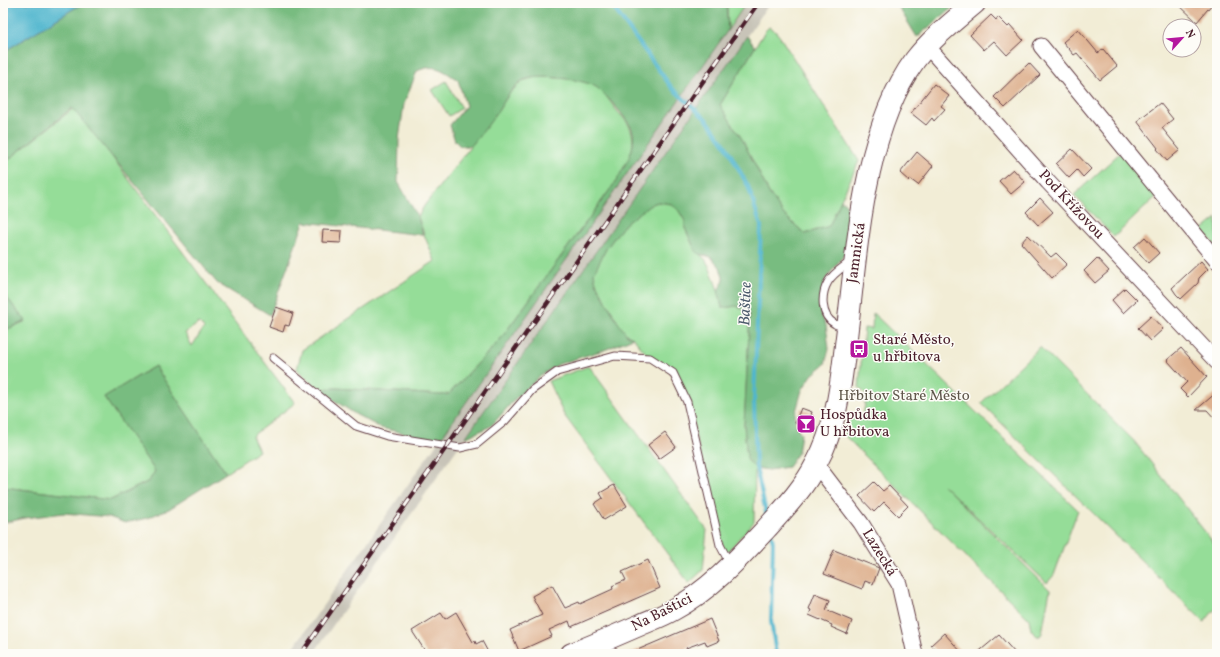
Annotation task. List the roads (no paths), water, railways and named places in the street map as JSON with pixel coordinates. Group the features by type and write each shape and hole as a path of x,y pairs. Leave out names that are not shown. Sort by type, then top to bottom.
{"main road":[{"name":"Jamnická","path":"774,520 794,497 816,464 834,417 848,326 863,209 874,152 894,96 915,60 927,46 946,27 975,3"},
{"name":"Na Baštici","path":"571,654 673,611 702,592 731,566 774,520"}],"street":[{"name":"Pod Křížovou","path":"927,46 1048,182 1217,362"},
{"path":"1041,46 1217,261"},
{"name":"Lazecká","path":"816,464 861,523 899,584 915,654"}],"lane":[{"path":"848,326 836,325 828,319 824,312 822,301 828,282 835,273 856,257"},
{"path":"273,358 356,426 387,436 460,448 477,444 505,421 532,390 557,372 615,356 650,358 673,373 687,402 720,545 731,566"}],"water":[{"path":"3,3 83,3 3,52"}],"waterway":[{"name":"Baštice","path":"610,3 672,88 707,120 726,146 748,186 761,226 754,400 756,467 767,517"},
{"name":"Baštice","path":"771,533 773,542 771,621 776,654"}],"railway":[{"path":"301,654 758,3"}],"place":[{"name":"Staré Město, u hřbitova","path":"859,349"},
{"name":"Hospůdka U hřbitova","path":"806,424"}],"park label":[{"name":"Hřbitov Staré Město","path":"904,396"}]}
